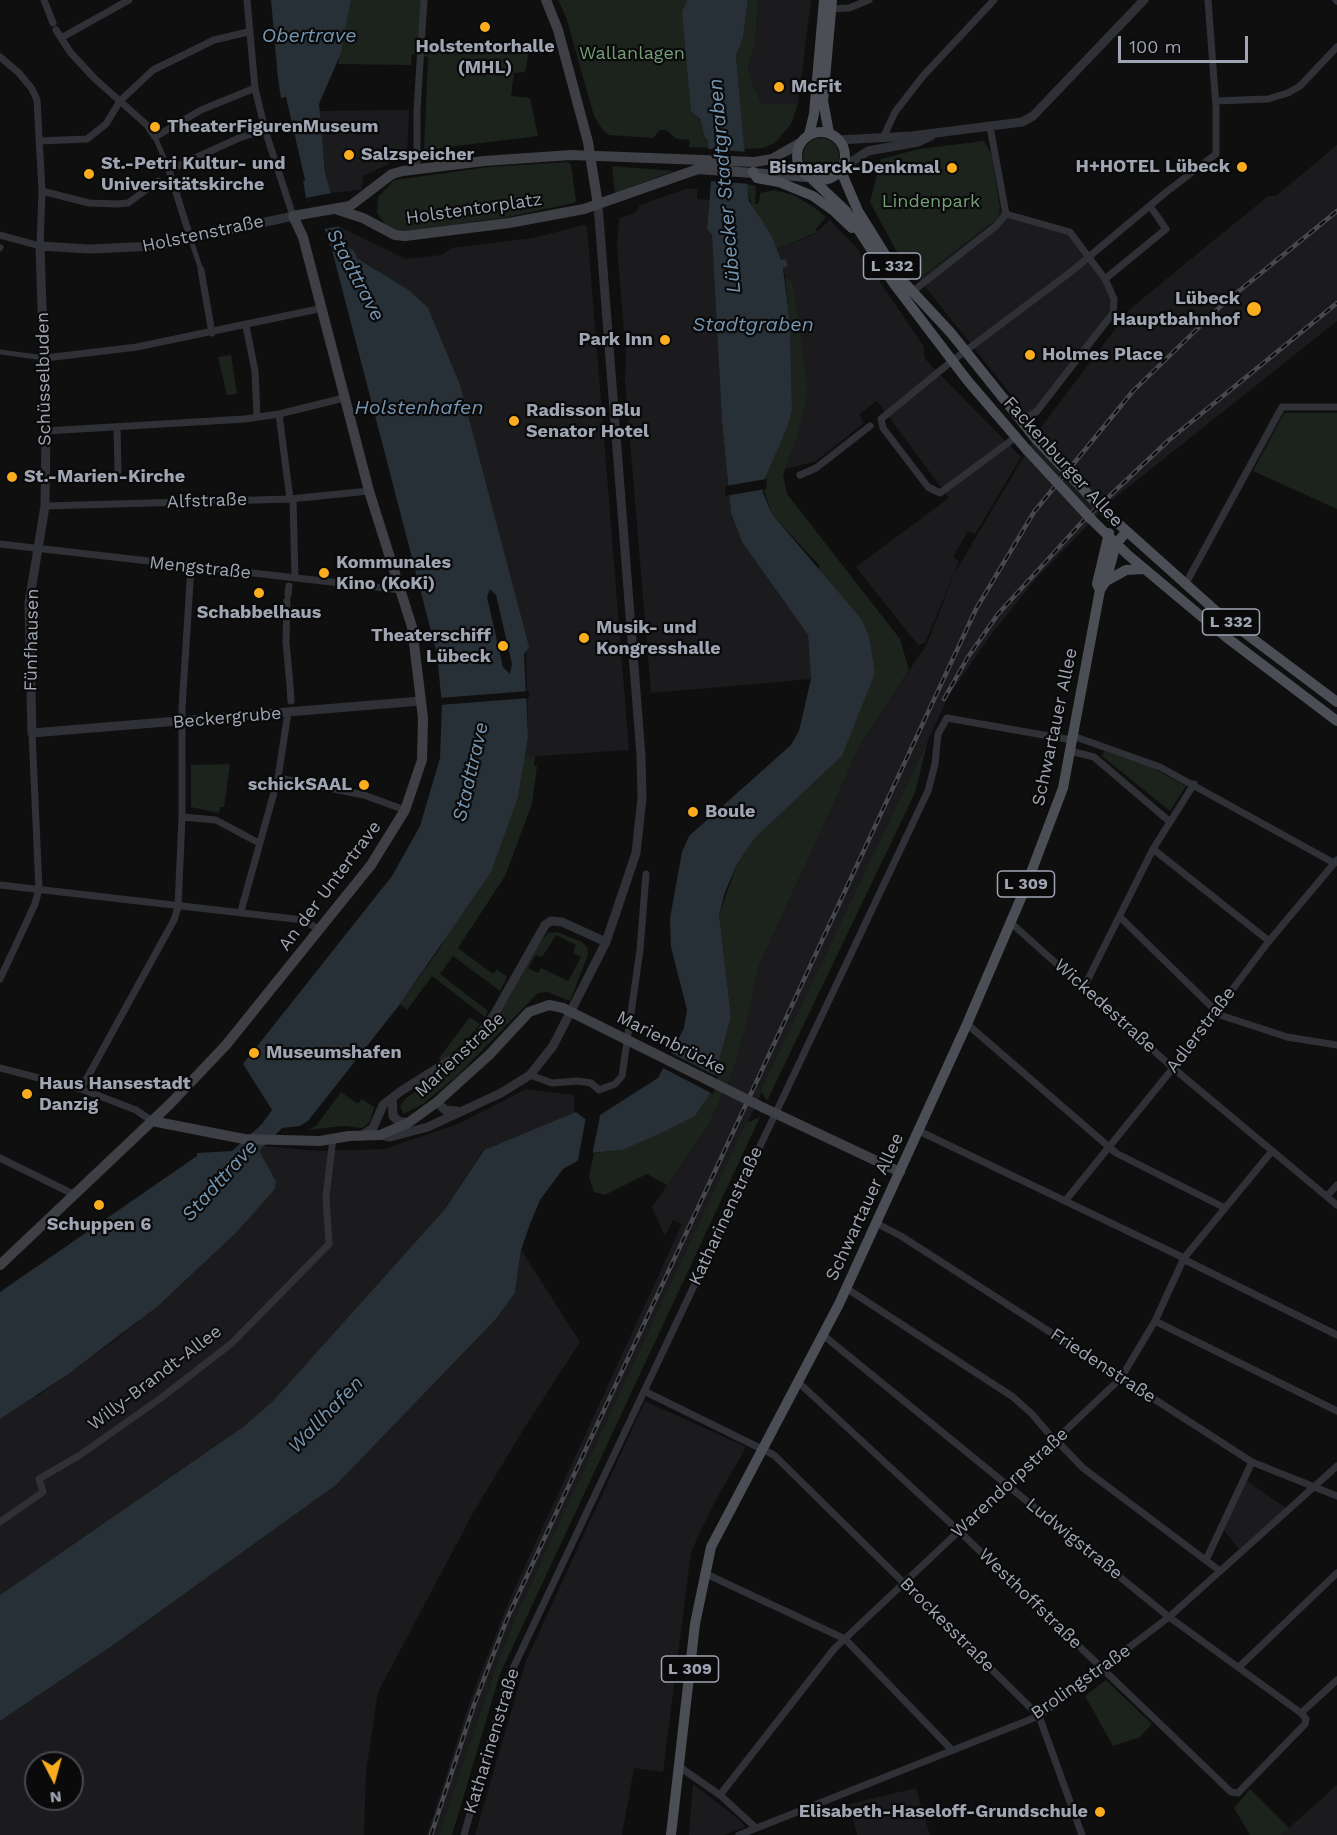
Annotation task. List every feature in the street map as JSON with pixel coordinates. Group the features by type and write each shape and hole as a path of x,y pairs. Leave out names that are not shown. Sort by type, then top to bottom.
{"main road":[{"path":"546,0 558,30 591,155 598,205"},
{"path":"752,167 772,159 800,143 809,135 828,4"},
{"name":"L 332","path":"828,4 823,101 834,136 845,152 842,169"},
{"path":"809,135 834,136"},
{"name":"L 332","path":"800,143 796,160 800,170 810,178"},
{"path":"293,216 337,210 363,199 392,174 484,161 591,155 752,167 828,180 842,169"},
{"name":"Holstentorplatz","path":"337,210 363,218 395,235 405,236 508,223 598,205 703,163"},
{"path":"752,167 757,178 793,187 826,205 859,235 877,258"},
{"name":"Fackenburger Allee","path":"842,169 869,231 899,277 965,351 1036,439 1116,523 1185,585 1337,702"},
{"name":"Fackenburger Allee","path":"810,178 846,211 877,258 952,361 1027,450 1107,536 1226,638 1335,716"},
{"name":"An der Untertrave","path":"0,1265 152,1121 226,1046 371,865 405,810 422,760 422,701 412,627 369,491 344,398 324,308 303,237 293,216"},
{"name":"Schwartauer Allee","path":"1103,586 1097,584 1107,536 1116,523"},
{"name":"Schwartauer Allee","path":"671,1835 695,1624 704,1573 723,1522 823,1335 900,1173 967,1024 1055,814 1072,742 1103,586 1116,544 1126,532"},
{"path":"1103,586 1126,570 1143,569"},
{"name":"Marienstraße","path":"380,1135 408,1123 437,1102 489,1055 529,1012 549,1005 563,1008"},
{"name":"Marienbrücke","path":"563,1008 769,1111"},
{"path":"769,1111 900,1173"},
{"path":"152,1121 219,1135 297,1138 380,1135"}],"street":[{"path":"44,0 55,27 70,52 147,124 155,137 169,170 201,270 212,333"},
{"path":"61,38 129,0"},
{"path":"247,0 248,32 255,88 265,130 293,216"},
{"path":"417,170 424,0"},
{"path":"828,4 849,8 869,0"},
{"path":"884,136 895,112 923,76 994,0"},
{"path":"834,136 935,133 1018,123 1033,116 1143,0"},
{"path":"1016,437 948,489 935,492 928,488 883,429 881,418 952,361 1090,257 1216,154 1216,101 1208,0"},
{"path":"40,141 87,139 106,124 120,101 137,83 164,64 214,40 248,32"},
{"path":"1216,101 1268,99 1288,93 1300,86 1337,47"},
{"path":"0,57 19,73 35,94 42,191 40,246 0,236"},
{"path":"155,137 201,110 255,88"},
{"path":"990,127 1006,214"},
{"path":"169,170 239,138 265,130"},
{"path":"842,169 868,151 918,142 935,133"},
{"path":"42,191 89,203 128,203 158,181"},
{"path":"380,1135 390,1137 428,1126 530,1075 553,1046 606,942 636,853 640,831 641,756 598,205"},
{"path":"1105,279 1167,229 1150,206"},
{"path":"1006,214 1070,232 1105,279 1114,299 1113,313 1037,411 1021,422"},
{"path":"912,292 996,226 1006,214"},
{"name":"Holstenstraße","path":"40,246 132,248 190,240 293,216"},
{"name":"Schüsselbuden","path":"38,548 45,506 46,431 40,246"},
{"path":"0,352 45,358 137,347 324,308"},
{"path":"246,326 255,371 257,417"},
{"path":"46,431 257,417 344,398"},
{"path":"1185,585 1282,407 1337,407"},
{"path":"241,911 278,778 291,707 286,642 291,582 291,499 279,414"},
{"path":"800,475 816,468 870,426"},
{"path":"117,427 118,471"},
{"name":"Alfstraße","path":"45,506 291,499 369,491"},
{"name":"Mengstraße","path":"0,544 191,567 291,582 401,590"},
{"name":"Fünfhausen","path":"32,733 29,603 38,548"},
{"path":"81,1089 174,920 178,907 186,634 191,567"},
{"name":"Beckergrube","path":"32,733 183,722 291,707 422,701"},
{"name":"Katharinenstraße","path":"464,1835 508,1679 644,1391 769,1111 928,791 935,764 938,734 947,718 1072,742"},
{"path":"0,979 36,904 39,889 32,733"},
{"path":"1072,742 1098,743 1152,763 1335,862"},
{"path":"1072,742 1094,757 1170,822"},
{"path":"1094,757 1098,743"},
{"path":"278,778 364,795 405,810"},
{"path":"1084,987 1153,849 1194,784"},
{"path":"182,817 216,820 259,843"},
{"path":"1153,849 1269,941"},
{"name":"Adlerstraße","path":"1066,1200 1173,1068 1269,941 1335,862"},
{"path":"530,1075 552,1083 578,1081 591,1083 599,1090 615,1084 622,1076 640,950 646,874"},
{"path":"0,885 178,907 241,911 303,920 320,930"},
{"path":"1120,916 1220,1015 1287,1037 1337,1045"},
{"path":"361,1136 373,1128 383,1105 460,1054 478,1037 494,1015 545,925 552,921 562,922 606,942"},
{"name":"Wickedestraße","path":"1010,922 1173,1068 1337,1205"},
{"path":"967,1024 1110,1148 1225,1208"},
{"path":"0,1068 81,1089 136,1110 152,1121"},
{"path":"392,1098 393,1116 398,1121 408,1123"},
{"path":"437,1102 445,1110 462,1111"},
{"path":"919,1131 1066,1200 1337,1335"},
{"name":"Willy-Brandt-Allee","path":"0,1522 43,1492 39,1479 89,1449 213,1359 245,1330 329,1244 326,1197 333,1138"},
{"name":"Warendorpstraße","path":"720,1795 834,1649 1121,1378 1155,1321 1183,1258 1272,1151"},
{"path":"0,1158 73,1194"},
{"path":"1327,1196 1337,1185"},
{"name":"Friedenstraße","path":"876,1223 901,1236 1252,1462 1337,1496"},
{"path":"846,1288 1013,1397 1083,1468 1220,1571"},
{"path":"1155,1321 1337,1411"},
{"name":"Ludwigstraße","path":"823,1335 1169,1617 1301,1713"},
{"name":"Westhoffstraße","path":"798,1382 959,1531 1235,1794 1305,1725 1306,1719 1301,1713"},
{"name":"Brockesstraße","path":"644,1391 763,1448 783,1463 1039,1716 1082,1835"},
{"path":"1206,1560 1252,1462"},
{"name":"Brolingstraße","path":"739,1835 1039,1716 1169,1617 1337,1466"},
{"path":"704,1573 845,1639 951,1749"},
{"path":"1239,1667 1337,1573"},
{"path":"1301,1713 1337,1680"},
{"path":"678,1766 720,1795 756,1828"}],"shaded area":[{"path":"758,0 811,0 798,104 762,104 754,87 748,67 755,44"},
{"path":"409,110 407,155 363,176 361,190 329,193 319,111"},
{"path":"1337,145 1337,321 1112,500 1034,581 993,632 949,695 519,1609 495,1669 440,1835 427,1835 470,1701 508,1603 682,1224 673,1220 665,1236 652,1207 709,1125 733,1071 746,1027 759,966 861,742 927,644 954,574 1042,426 1131,308 1268,196 1276,196"},
{"path":"685,189 697,189 697,199 709,200 707,229 712,235 722,422 731,513 742,542 808,635 811,679 651,693 625,381 626,356 617,247 619,218 635,213 640,205"},
{"path":"1000,210 1070,233 1111,289 1113,313 1038,415 1028,416 919,279 993,223"},
{"path":"830,220 856,247 923,345 925,359 1021,457 975,534 968,531 953,557 959,561 925,643 918,645 856,567 949,498 877,401 859,414 864,423 816,461 785,469 797,438 793,283 785,276 783,268 788,266 781,260 777,249 813,235"},
{"path":"584,225 587,227 629,750 524,757 528,737 526,649 460,385 409,290 358,259 345,247 340,227 406,259 441,255 452,248 533,238"},
{"path":"526,1089 574,1095 574,1114 483,1150 445,1209 273,1401 243,1427 0,1595 0,1419 34,1395 36,1397 122,1335 181,1285 236,1233 275,1189 276,1181 258,1151 265,1146 318,1151 384,1149 458,1124"},
{"path":"521,1250 580,1342 473,1513 378,1692 366,1772 364,1835 0,1835 0,1721 109,1648 336,1485 496,1319 515,1293"},
{"path":"645,1401 746,1447 711,1509 691,1552 663,1772 634,1768 622,1835 475,1835 526,1661"},
{"path":"1247,1481 1286,1508 1239,1549 1223,1529"},
{"path":"693,1784 742,1822 745,1827 724,1835 689,1835"},
{"path":"1337,1785 1337,1835 1281,1835 1289,1828"},
{"path":"916,1788 930,1835 857,1835 849,1804"}],"green space":[{"path":"351,0 424,0 421,49 530,44 525,72 514,73 511,96 530,98 538,136 424,150 428,57 412,54 411,65 338,64"},
{"name":"Wallanlagen","path":"558,0 687,0 684,7 696,114 703,126 709,148 689,147 690,140 677,139 666,130 660,130 653,138 609,135 602,129 594,116 566,17"},
{"path":"748,0 758,0 755,44 748,67 762,104 798,104 791,124 775,143 763,148 744,149 736,56 743,38"},
{"path":"821,138 834,143 839,156 834,169 821,174 808,169 803,156 808,143"},
{"name":"Lindenpark","path":"984,141 991,153 1000,207 997,219 919,279 896,250 870,202 881,159 919,149"},
{"path":"568,162 571,165 576,201 574,203 503,218 406,231 396,230 385,224 377,213 378,197 394,180 489,167"},
{"path":"612,166 674,171 615,193"},
{"path":"747,184 756,186 755,204 759,203 760,193 774,190 793,195 812,206 826,217 815,230 818,232 777,249 772,236 752,208"},
{"path":"785,276 793,283 808,392 797,438 783,475 787,494 900,639 909,670 861,743 759,966 746,1027 733,1071 709,1125 667,1185 647,1174 605,1195 594,1192 589,1177 594,1153 622,1150 731,1016 719,915 737,864 755,838 842,756 819,565 772,514 762,485 792,409 790,324"},
{"path":"231,355 237,394 227,395 218,357"},
{"path":"1284,413 1337,413 1337,509 1253,471"},
{"path":"928,740 915,793 767,1101 761,1091"},
{"path":"1104,751 1151,767 1186,786 1170,811 1102,756"},
{"path":"535,756 534,765 537,766 532,804 505,876 458,948 493,974 497,969 507,977 500,991 453,956 440,974 488,1011 485,1017 432,976 407,1010 400,1004 440,948 518,797 524,757"},
{"path":"230,764 224,807 220,807 219,813 191,807 191,765"},
{"path":"557,932 582,942 587,947 588,955 570,1001 547,992 538,993 458,1075 423,1104 403,1114 400,1106 406,1098 446,1072 477,1045 493,1026 541,941 548,933","holes":["556,935 576,945 573,953 581,957 568,981 541,968 538,973 528,968 536,955 542,957"]},
{"path":"470,1017 480,1024 466,1041 441,1062 439,1058"},
{"path":"341,1092 358,1104 362,1099 374,1107 370,1122 362,1128 344,1126 307,1130 316,1126"},
{"path":"760,1117 500,1674 452,1835 439,1835 495,1669 519,1609 746,1123"},
{"path":"1106,1680 1152,1724 1140,1737 1113,1746 1085,1696"},
{"path":"1250,1789 1289,1828 1281,1835 1250,1835 1234,1808"}],"water":[{"name":"Holstenhafen","path":"271,0 351,0 341,53 319,104 325,172 345,247 353,250 358,259 409,290 428,308 460,385 529,647 524,654 528,737 518,797 491,872 400,1004 308,1121 300,1126 282,1128 259,1151 276,1181 275,1189 236,1233 158,1306 67,1375 0,1419 0,1292 197,1156 197,1153 232,1151 262,1124 272,1110 243,1064 392,876 420,826 440,758 442,705 437,654 332,250 325,230 306,198 303,181 305,180 286,97 281,98","holes":["490,589 496,595 512,664 510,674 503,667 487,597"]},
{"path":"687,0 748,0 743,38 736,56 749,201 772,236 781,260 786,259 788,266 783,268 790,324 792,409 788,425 762,485 763,493 772,514 862,620 869,636 875,673 842,756 755,838 737,864 725,892 719,915 731,1016 710,1093 695,1116 622,1150 591,1153 563,1169 540,1200 530,1224 521,1250 515,1293 496,1319 336,1485 109,1648 0,1721 0,1595 243,1427 273,1401 445,1209 484,1150 576,1112 589,1122 658,1078 684,1028 687,1010 671,947 670,918 682,852 689,836 791,745 799,731 811,679 808,635 742,542 731,513 722,422 712,235 707,229 711,182 708,140 700,119 691,111 682,12"}],"pier":[{"path":"706,149 748,152 751,184 708,181"},
{"path":"332,193 341,226 323,229 306,198"},
{"path":"767,479 766,489 725,496 725,486"},
{"path":"529,691 529,698 439,705 439,698"},
{"path":"669,1052 718,1077 713,1094 661,1067"},
{"path":"601,1111 592,1156 583,1161 578,1160 586,1117 589,1119"}],"railway":[{"path":"431,1835 474,1705 507,1619 976,609 1034,512 1133,391 1223,304 1337,211"},
{"path":"944,699 968,657 998,614 1083,521 1169,440 1337,303"}],"place":[{"name":"Holstentorhalle (MHL)","path":"485,27"},
{"name":"McFit","path":"779,87"},
{"name":"TheaterFigurenMuseum","path":"155,127"},
{"name":"Salzspeicher","path":"349,155"},
{"name":"H+HOTEL Lübeck","path":"1242,167"},
{"name":"Bismarck-Denkmal","path":"952,168"},
{"name":"St.-Petri Kultur- und Universitätskirche","path":"89,174"},
{"name":"Lübeck Hauptbahnhof","path":"1254,309"},
{"name":"Park Inn","path":"665,340"},
{"name":"Holmes Place","path":"1030,355"},
{"name":"Radisson Blu Senator Hotel","path":"514,421"},
{"name":"St.-Marien-Kirche","path":"12,477"},
{"name":"Kommunales Kino (KoKi)","path":"324,573"},
{"name":"Schabbelhaus","path":"259,593"},
{"name":"Musik- und Kongresshalle","path":"584,638"},
{"name":"Theaterschiff Lübeck","path":"503,646"},
{"name":"schickSAAL","path":"364,785"},
{"name":"Boule","path":"693,812"},
{"name":"Museumshafen","path":"254,1053"},
{"name":"Haus Hansestadt Danzig","path":"27,1094"},
{"name":"Schuppen 6","path":"99,1205"},
{"name":"Elisabeth-Haseloff-Grundschule","path":"1100,1812"}],"water label":[{"name":"Obertrave","path":"309,36"},
{"name":"Lübecker Stadtgraben","path":"725,186"},
{"name":"Stadttrave","path":"355,275"},
{"name":"Stadtgraben","path":"753,325"},
{"name":"Stadttrave","path":"471,772"},
{"name":"Stadttrave","path":"220,1181"},
{"name":"Wallhafen","path":"326,1415"}]}
